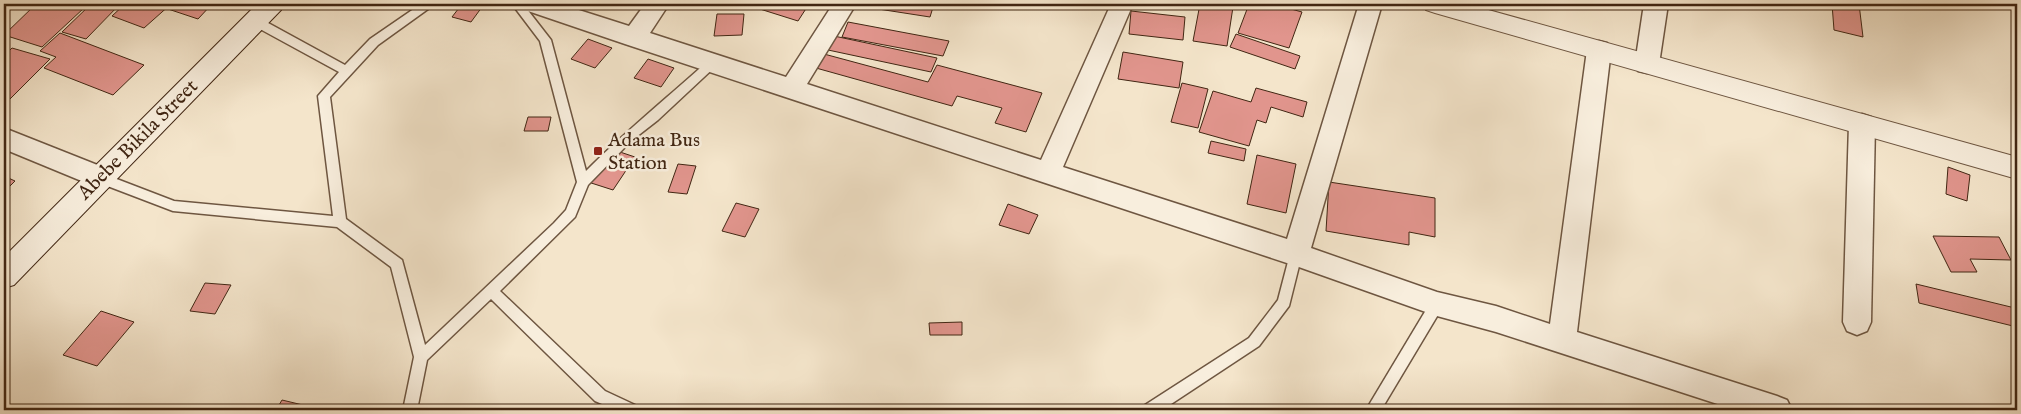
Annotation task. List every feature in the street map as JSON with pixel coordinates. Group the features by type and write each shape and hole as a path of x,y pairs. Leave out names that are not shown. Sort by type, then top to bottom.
{"street":[{"path":"533,4 1296,254 1437,304 1496,318 1777,410"},
{"path":"633,38 658,4"},
{"path":"791,89 845,4"},
{"path":"1048,173 1122,4"},
{"path":"1296,254 1371,4"},
{"path":"1435,4 2017,168"},
{"path":"1646,64 1656,4"},
{"name":"Abebe Bikila Street","path":"4,276 263,12"},
{"path":"1562,340 1598,50"},
{"path":"1857,322 1862,124"},
{"path":"4,138 101,178"}],"lane":[{"path":"340,222 324,96 374,42 429,4"},
{"path":"518,4 545,40 583,182"},
{"path":"263,12 346,71"},
{"path":"421,357 571,213 583,182 627,138 654,117 712,64"},
{"path":"101,178 173,206 340,222 397,264 421,357 410,410"},
{"path":"1150,410 1254,342 1284,302 1296,254"},
{"path":"491,290 600,396 630,410"},
{"path":"1373,410 1437,304"}],"building":[{"path":"36,4 69,4 84,8 42,47 4,35"},
{"path":"91,4 120,4 86,39 62,32"},
{"path":"125,4 171,4 144,28 112,16"},
{"path":"173,4 212,4 198,19 168,9"},
{"path":"462,4 482,7 471,22 452,17"},
{"path":"744,4 809,4 798,21"},
{"path":"860,4 934,4 930,17 859,6"},
{"path":"1200,4 1233,7 1227,46 1193,41"},
{"path":"1249,4 1273,4 1302,12 1289,48 1238,33"},
{"path":"1832,4 1859,4 1863,37 1834,30"},
{"path":"1131,11 1185,17 1183,40 1129,34"},
{"path":"717,14 744,14 742,35 714,36"},
{"path":"848,22 949,41 943,56 842,37"},
{"path":"60,33 144,65 113,95 44,68 56,57 40,51"},
{"path":"1236,34 1300,56 1295,69 1230,47"},
{"path":"834,36 937,58 931,72 828,50"},
{"path":"588,39 612,48 595,68 571,59"},
{"path":"12,48 50,59 4,105 4,56"},
{"path":"1123,52 1183,62 1179,88 1118,79"},
{"path":"824,54 928,82 937,65 1042,93 1026,132 995,123 1002,108 957,96 952,106 816,68"},
{"path":"648,59 674,68 661,87 634,78"},
{"path":"1182,83 1208,89 1198,128 1171,122"},
{"path":"1256,88 1307,102 1303,117 1271,107 1266,123 1257,120 1249,146 1199,132 1213,91 1251,102"},
{"path":"528,117 551,117 548,131 524,131"},
{"path":"1211,141 1246,149 1244,161 1208,153"},
{"path":"608,148 635,157 613,190 585,181"},
{"path":"1257,155 1296,164 1286,213 1247,204"},
{"path":"678,164 696,166 687,194 668,192"},
{"path":"1948,167 1970,175 1967,201 1946,194"},
{"path":"4,176 15,181 4,192"},
{"path":"1329,182 1435,198 1435,237 1409,232 1409,245 1326,231"},
{"path":"736,203 759,209 745,237 722,231"},
{"path":"1008,204 1038,215 1029,234 999,225"},
{"path":"1933,236 1999,237 2011,260 1970,259 1977,272 1951,272"},
{"path":"205,283 231,285 215,314 190,311"},
{"path":"1916,284 2015,308 2017,327 1919,303"},
{"path":"101,311 134,322 97,366 63,355"},
{"path":"962,322 962,335 930,335 929,323"},
{"path":"282,400 307,406 304,410 276,410"}],"place":[{"name":"Adama Bus Station","path":"598,151"}]}
